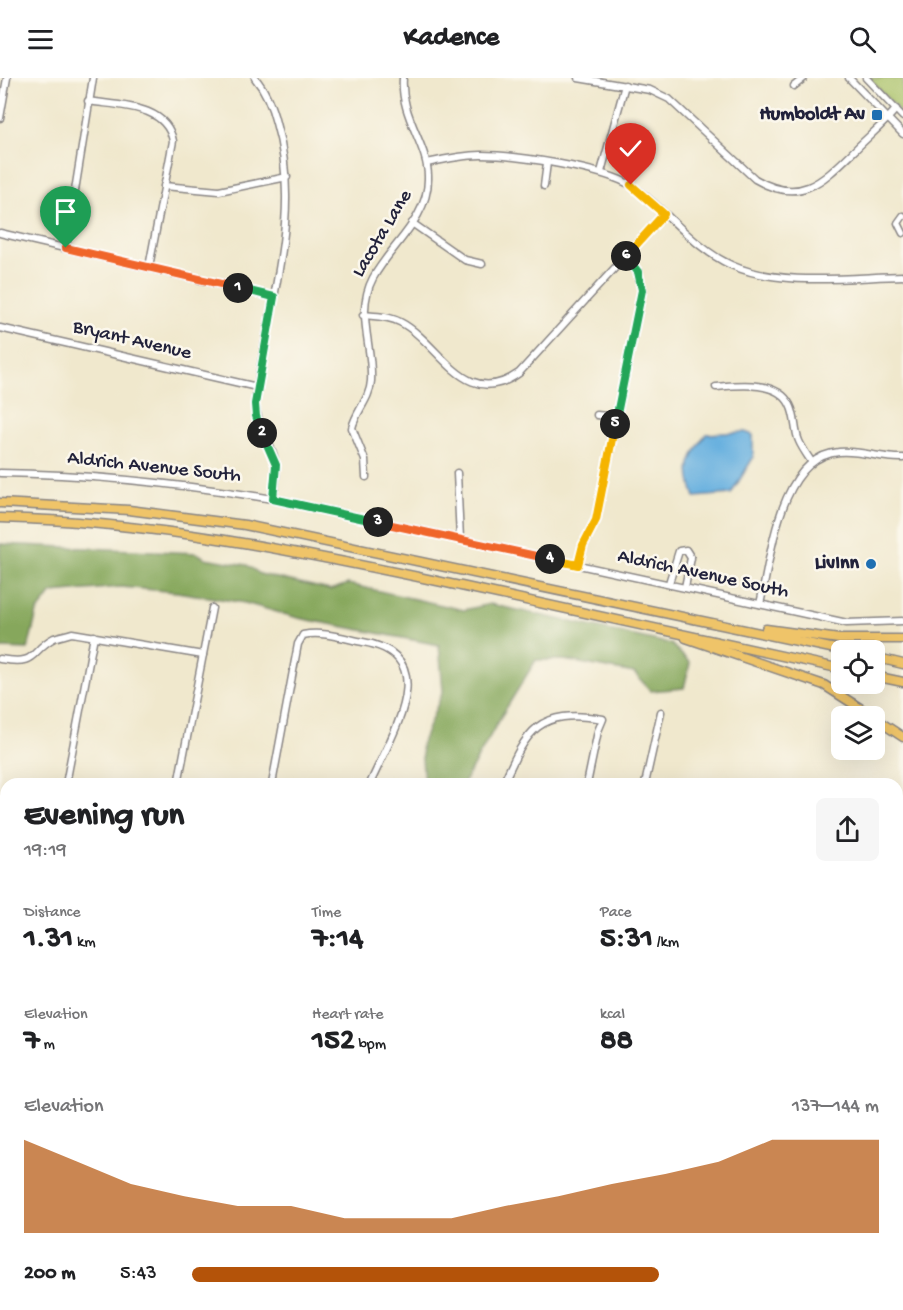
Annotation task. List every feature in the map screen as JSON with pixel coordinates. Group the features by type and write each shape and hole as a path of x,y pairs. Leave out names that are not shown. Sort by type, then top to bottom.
{"highway":[{"path":"0,503 129,510 245,525 831,648"},
{"path":"0,518 52,519 156,528 260,544 831,667"},
{"path":"700,620 839,639 903,639"},
{"path":"675,632 699,644 794,673 824,685 857,706"},
{"path":"885,660 903,664"},
{"path":"885,678 903,682"},
{"path":"885,725 903,737"}],"street":[{"path":"0,118 7,78"},
{"path":"66,248 93,78"},
{"path":"255,78 271,106 281,140 287,177 286,227 257,387 256,416 276,465 273,499"},
{"name":"Lacota Lane","path":"366,477 365,460 352,428 366,399 371,382 363,315 366,295 374,277 412,223 427,195 427,163 409,121 404,103 403,78"},
{"path":"578,78 650,90 669,99 755,178 769,187 784,191 804,189 823,181 896,110"},
{"path":"794,86 804,78"},
{"path":"849,78 903,134"},
{"path":"866,78 903,117"},
{"path":"601,172 625,85"},
{"path":"88,101 150,112 165,121 173,141 149,267"},
{"path":"427,163 482,155 601,172 631,185 712,255 757,274 790,278 903,276"},
{"path":"544,186 548,163"},
{"path":"164,186 219,191 287,177"},
{"path":"363,315 400,322 465,378 478,384 493,385 507,381 519,374 664,214"},
{"path":"903,216 898,224 903,233"},
{"path":"412,223 465,260 482,264"},
{"path":"0,233 274,297"},
{"path":"578,565 583,545 596,520 642,290 638,272 624,258"},
{"name":"Bryant Avenue","path":"0,328 257,387"},
{"path":"717,387 741,385 770,389 782,394 790,405 799,441 812,461"},
{"path":"597,414 616,417"},
{"path":"760,604 784,507 799,474 812,461 841,452 903,458"},
{"name":"Aldrich Avenue South","path":"0,473 134,480 273,499 848,623 903,621"},
{"path":"457,473 460,539"},
{"path":"669,583 676,556 679,551 686,550 691,558 686,587"},
{"path":"179,778 212,608"},
{"path":"0,659 16,662 34,657 53,639 72,633 203,655"},
{"path":"273,778 298,644 303,635 314,633 381,645 401,661 408,677 408,695 373,778"},
{"path":"67,778 94,636"},
{"path":"646,778 661,712"},
{"path":"506,778 519,749 534,729 548,720 564,716 603,719 597,731 588,778"}],"green space":[{"path":"869,78 903,78 903,116"},
{"path":"0,544 197,553 205,558 247,565 260,574 330,590 348,584 464,610 490,604 671,644 690,663 684,688 651,691 634,673 564,660 536,660 466,778 424,778 421,745 443,691 439,645 298,618 245,603 177,592 121,587 52,593 37,612 28,649 0,648"}],"water":[{"path":"745,432 753,435 753,458 731,494 695,497 690,478 690,464 706,434"}],"place":[{"name":"Humboldt Av","path":"877,115"},
{"name":"LivInn","path":"871,564"}],"route":[{"path":"66,248 274,297 255,404 256,416 276,465 273,499 578,565 583,545 596,520 642,290 638,272 624,258 664,214 631,185"}]}
